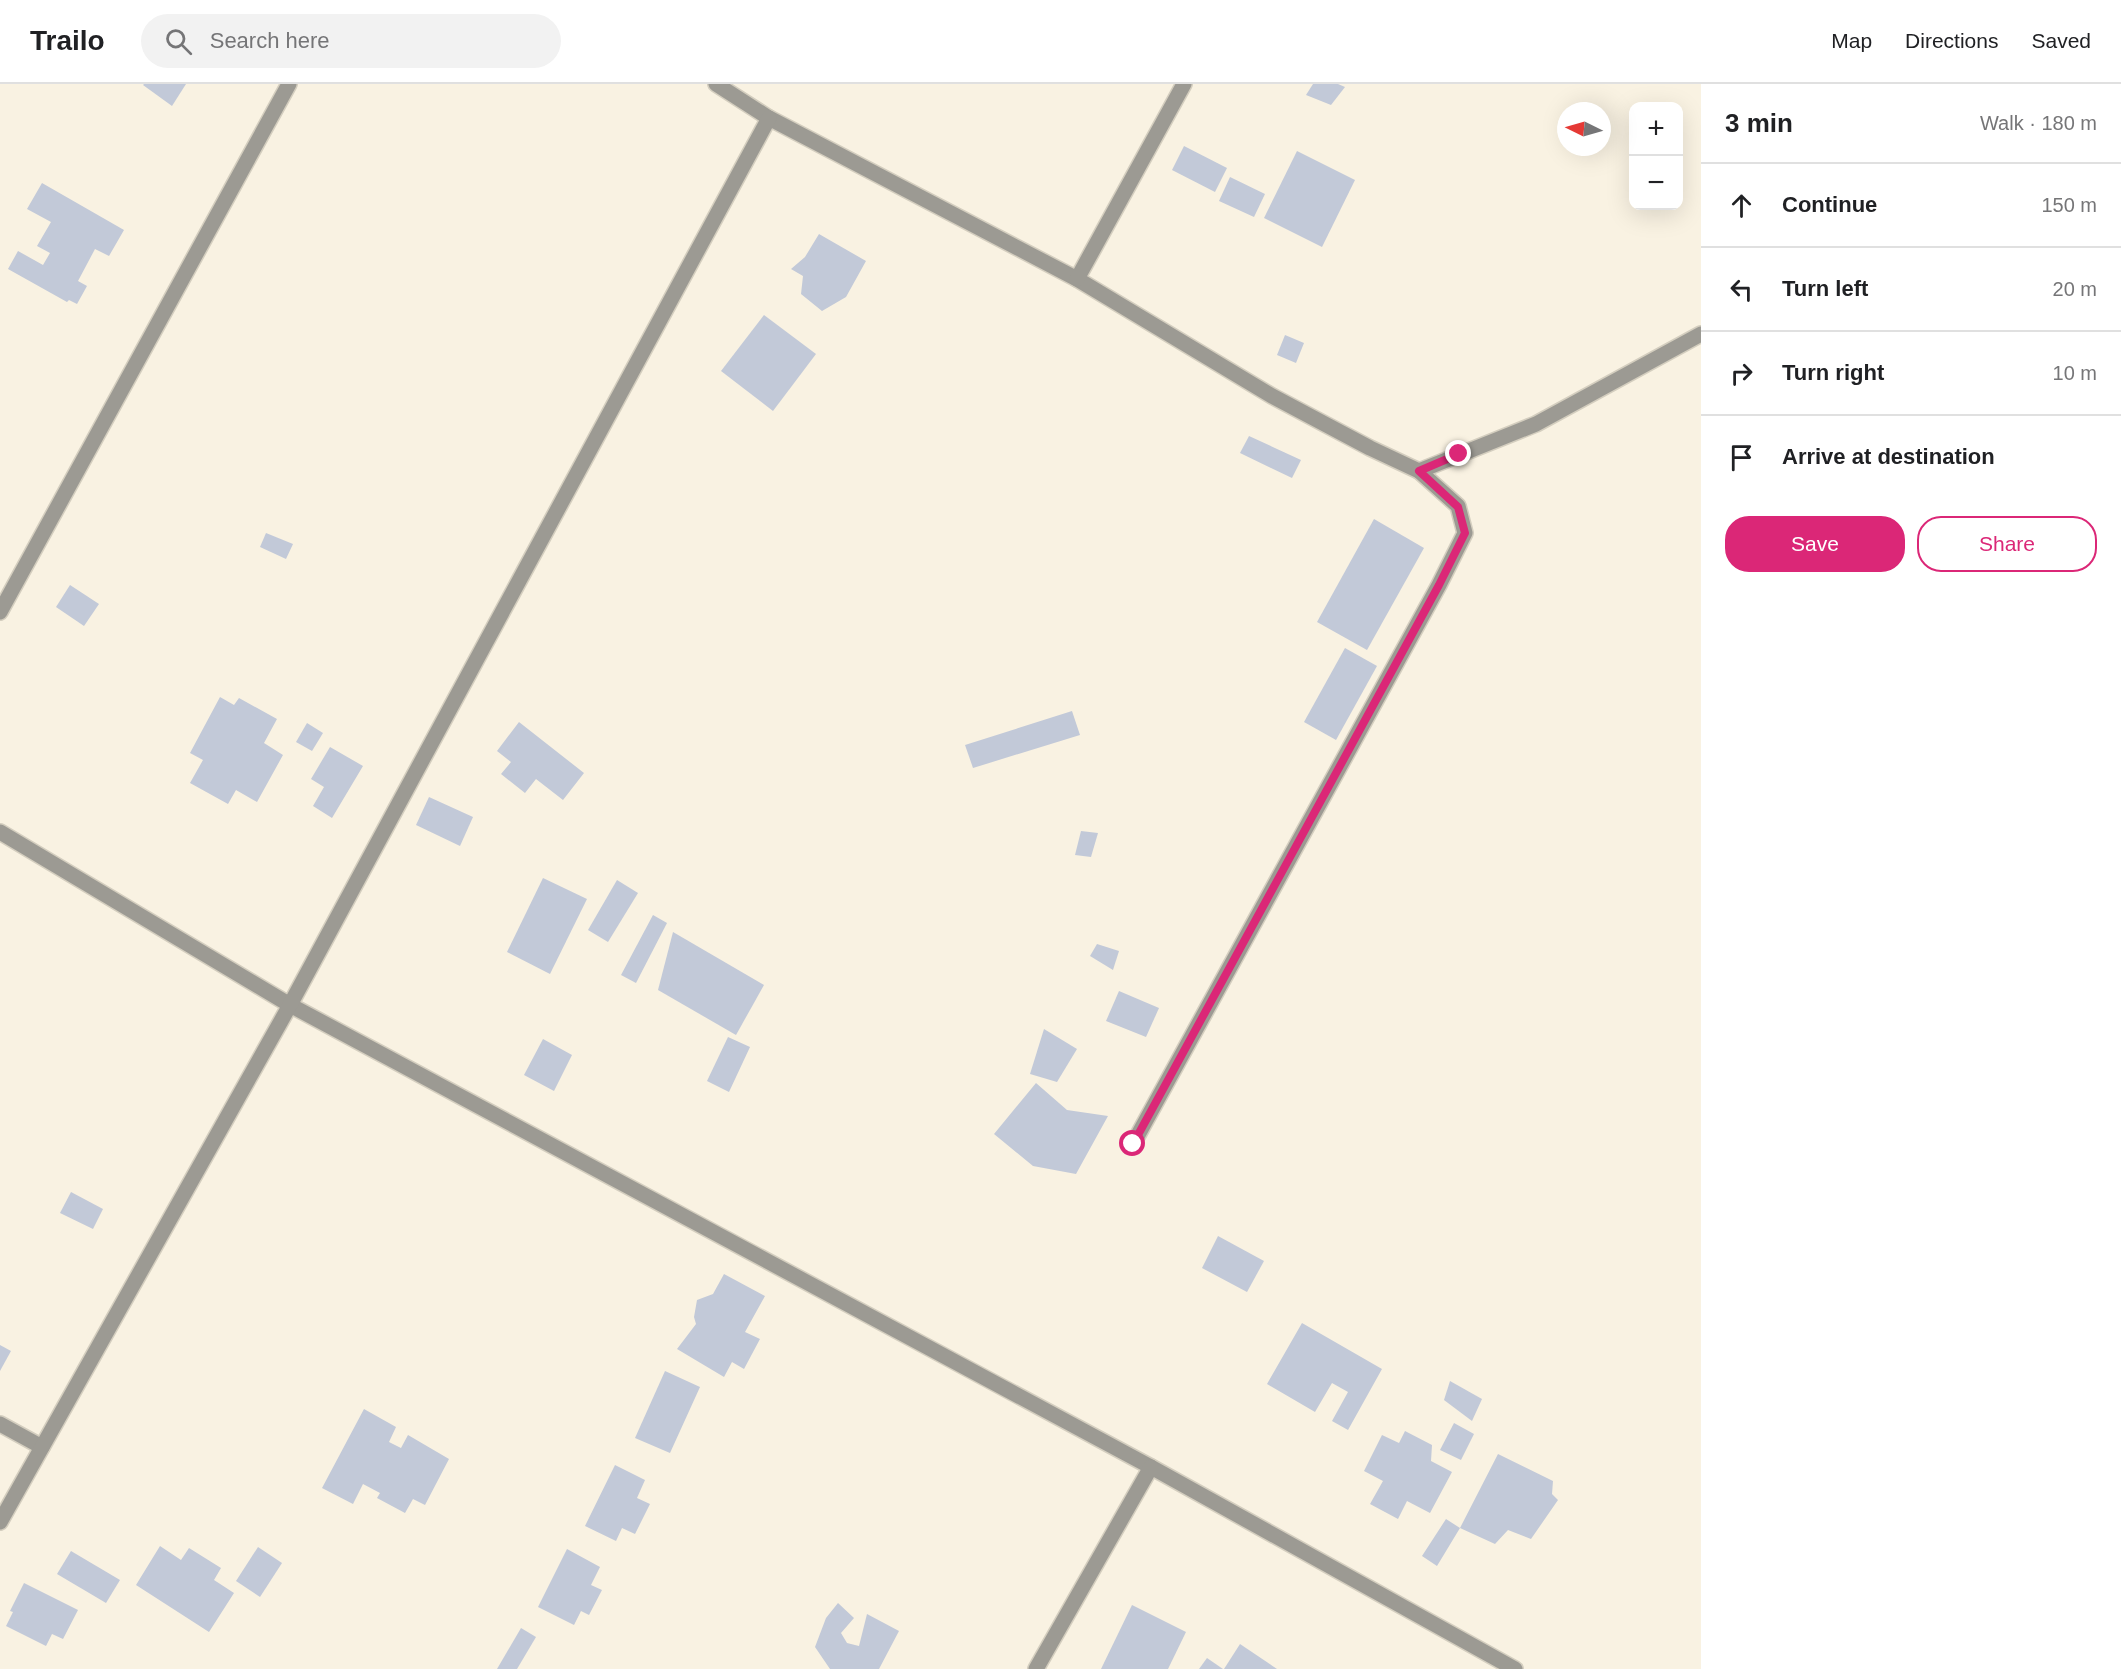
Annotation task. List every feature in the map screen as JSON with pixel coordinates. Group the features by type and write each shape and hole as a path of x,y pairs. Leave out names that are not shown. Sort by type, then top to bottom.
{"street":[{"path":"0,612 289,84"},
{"path":"716,84 769,118 1077,279 1272,396 1419,471 1458,507 1465,533 1439,585 1133,1144"},
{"path":"1077,279 1184,84"},
{"path":"0,1522 290,1005 769,118"},
{"path":"1419,471 1536,424 1701,334"},
{"path":"0,832 290,1005 1151,1467 1515,1669"},
{"path":"0,1424 42,1447"},
{"path":"1036,1669 1151,1467"}],"building":[{"path":"144,84 186,84 172,106"},
{"path":"1313,84 1338,84 1345,87 1331,105 1306,95"},
{"path":"1184,146 1227,168 1215,192 1172,170"},
{"path":"1297,151 1355,180 1322,247 1264,218"},
{"path":"1230,177 1265,194 1254,217 1219,201"},
{"path":"42,183 124,230 109,256 95,249 78,281 87,286 77,304 69,300 67,302 8,269 18,251 43,265 50,253 37,246 51,222 27,209"},
{"path":"819,234 866,261 846,297 822,311 801,294 803,276 791,269 805,257"},
{"path":"764,315 816,354 773,411 721,371"},
{"path":"1285,335 1304,343 1296,363 1277,355"},
{"path":"1249,436 1301,460 1292,478 1240,453"},
{"path":"1374,519 1424,548 1367,650 1317,622"},
{"path":"266,533 293,544 286,559 260,547"},
{"path":"70,585 99,604 84,626 56,607"},
{"path":"1345,648 1377,666 1336,740 1304,722"},
{"path":"220,697 234,705 239,698 277,719 264,743 283,755 257,802 236,790 228,804 190,783 203,760 190,753"},
{"path":"1072,711 1080,735 973,768 965,745"},
{"path":"519,722 584,773 563,800 536,779 525,793 501,774 511,762 497,751"},
{"path":"307,723 323,733 312,751 296,742"},
{"path":"330,747 363,766 332,818 313,806 324,787 311,779"},
{"path":"429,797 473,817 460,846 416,825"},
{"path":"1081,831 1098,833 1091,857 1075,855"},
{"path":"543,878 587,899 550,974 507,952"},
{"path":"617,880 638,893 608,942 588,930"},
{"path":"653,915 667,923 636,983 621,975"},
{"path":"673,932 764,985 736,1035 658,990"},
{"path":"1097,944 1119,951 1113,970 1090,956"},
{"path":"1119,991 1159,1008 1146,1037 1106,1021"},
{"path":"1044,1029 1077,1049 1057,1082 1030,1074"},
{"path":"728,1037 750,1047 729,1092 707,1081"},
{"path":"543,1039 572,1055 554,1091 524,1075"},
{"path":"1036,1083 1067,1110 1108,1116 1076,1174 1033,1166 994,1134"},
{"path":"71,1192 103,1209 93,1229 60,1213"},
{"path":"1218,1236 1264,1261 1247,1292 1202,1268"},
{"path":"724,1274 765,1296 745,1332 760,1339 744,1369 732,1362 724,1377 677,1349 696,1324 694,1317 697,1300 713,1294"},
{"path":"1302,1323 1382,1369 1348,1430 1332,1421 1348,1392 1332,1383 1315,1412 1267,1384"},
{"path":"0,1345 11,1351 0,1371"},
{"path":"665,1371 700,1387 670,1453 635,1438"},
{"path":"1450,1381 1482,1399 1472,1421 1444,1400"},
{"path":"364,1409 396,1427 389,1442 401,1448 408,1435 449,1459 425,1505 413,1499 405,1513 377,1498 380,1493 363,1484 353,1504 322,1488"},
{"path":"1454,1423 1474,1434 1461,1460 1440,1450"},
{"path":"1405,1431 1432,1445 1431,1461 1452,1472 1430,1513 1407,1501 1398,1519 1370,1504 1383,1481 1364,1471 1382,1435 1399,1443"},
{"path":"1498,1454 1553,1481 1552,1494 1558,1500 1531,1539 1508,1530 1495,1544 1460,1528"},
{"path":"615,1465 645,1480 637,1498 650,1504 635,1534 622,1528 616,1541 585,1526"},
{"path":"1446,1519 1460,1528 1437,1566 1422,1556"},
{"path":"160,1546 181,1560 189,1548 221,1568 214,1580 234,1593 209,1632 136,1585"},
{"path":"258,1547 282,1563 260,1597 236,1581"},
{"path":"567,1549 600,1567 591,1585 602,1590 589,1615 581,1611 574,1625 538,1607"},
{"path":"71,1551 120,1580 106,1603 57,1574"},
{"path":"24,1583 78,1610 63,1639 52,1634 46,1646 6,1626 13,1612 10,1611"},
{"path":"838,1603 854,1618 841,1633 847,1643 859,1646 867,1614 899,1631 879,1669 830,1669 815,1647 826,1618"},
{"path":"1132,1605 1186,1632 1168,1669 1101,1669"},
{"path":"521,1628 536,1637 517,1669 497,1669"},
{"path":"1240,1644 1277,1669 1224,1669"},
{"path":"1207,1658 1223,1669 1199,1669"}],"route":[{"path":"1133,1144 1439,585 1465,533 1458,507 1447,494 1419,471 1459,454"}]}
